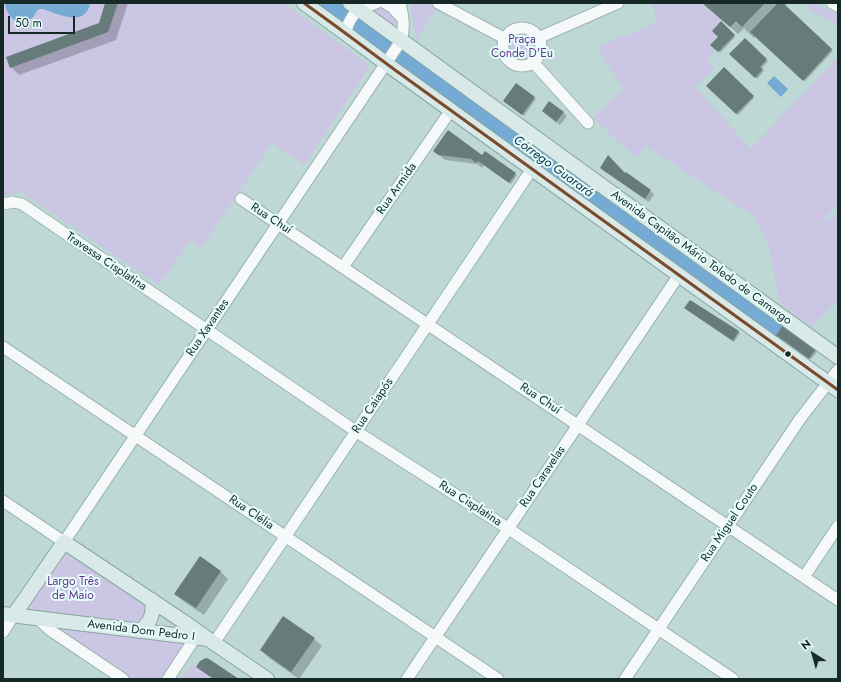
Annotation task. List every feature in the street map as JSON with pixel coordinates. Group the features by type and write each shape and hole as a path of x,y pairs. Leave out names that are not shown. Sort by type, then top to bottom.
{"main road":[{"name":"Avenida Capitão Mário Toledo de Camargo","path":"304,3 347,29 394,52 838,357"},
{"name":"Avenida Capitão Mário Toledo de Camargo","path":"355,9 394,52 451,110 833,386"},
{"path":"64,542 152,600 204,638"},
{"name":"Rua Xavantes","path":"9,615 64,542"},
{"path":"140,631 145,627 152,614 152,600"},
{"name":"Avenida Dom Pedro I","path":"9,615 204,638 267,679"}],"street":[{"path":"347,29 355,9 376,3"},
{"path":"385,3 392,7 403,19"},
{"path":"394,52 404,27 400,3"},
{"path":"438,3 504,38"},
{"path":"538,38 618,3"},
{"path":"832,3 838,6"},
{"path":"524,28 532,31 538,38 541,48 540,53 533,62 524,66 519,66 510,62 506,58 503,49 504,38 514,29 524,28"},
{"name":"Rua Xavantes","path":"64,542 394,52"},
{"path":"533,62 588,123"},
{"name":"Rua Armida","path":"343,267 451,110"},
{"name":"Rua Caiapós","path":"168,679 204,638 286,536 532,170"},
{"name":"Rua Chuí","path":"241,199 838,600"},
{"name":"Travessa Cisplatina","path":"3,204 13,202 22,204 207,330"},
{"name":"Rua Caravelas","path":"407,679 679,275"},
{"name":"Rua Cisplatina","path":"207,330 357,432 508,529 733,679"},
{"name":"Rua Clélia","path":"3,347 498,679"},
{"name":"Rua Miguel Couto","path":"625,679 800,419 833,386 838,370"},
{"path":"3,501 64,542"},
{"path":"804,577 838,526"},
{"path":"3,632 9,615"},
{"path":"37,618 50,630 123,679"}],"green space":[{"path":"3,3 284,3 368,64 368,69 305,165 272,143 201,248 190,241 159,285 21,192 3,197"},
{"path":"412,3 427,3 437,8 416,42 411,6"},
{"path":"651,3 702,3 722,20 712,31 718,37 710,45 716,50 707,60 715,68 695,87 751,149 838,57 838,204 819,224 838,213 838,300 812,327 780,303 768,244 754,216 645,146 636,158 593,118 623,88 598,47 658,22"},
{"path":"805,3 812,3 838,14 838,24 815,13"},
{"path":"380,6 385,7 396,19 398,26 395,29 370,10"},
{"name":"Praça Conde D'Eu","path":"522,35 531,38 534,47 531,56 522,59 513,56 510,47 513,38"},
{"name":"Largo Três de Maio","path":"64,555 69,555 146,606 146,616 139,623 136,623 33,611 31,605 32,602"},
{"name":"Largo Três de Maio","path":"68,629 177,642 181,647 181,651 161,679 134,679 66,634"},
{"path":"192,664 214,679 181,679"}],"water":[{"path":"5,3 90,3 87,11 83,15 77,17 63,16 39,9 32,18 27,21 18,22 8,13"},
{"path":"774,76 788,89 781,97 767,83"}],"building":[{"path":"105,3 118,3 108,32 10,68 6,57 99,23"},
{"path":"702,3 765,3 742,27 736,21 730,27"},
{"path":"778,3 783,3 832,49 803,81 750,32"},
{"path":"721,21 735,35 718,52 710,45 718,37 712,31"},
{"path":"745,38 767,59 760,67 763,69 755,78 729,54"},
{"path":"724,67 754,96 736,114 706,86"},
{"path":"516,83 535,97 522,115 503,101"},
{"path":"549,101 564,112 556,122 542,111"},
{"path":"448,130 482,155 485,151 516,173 509,183 478,161 476,163 471,159 438,155 433,151"},
{"path":"608,155 625,173 626,172 651,190 645,199 600,168"},
{"path":"690,300 739,331 733,341 684,308"},
{"path":"783,326 816,349 809,359 776,335"},
{"path":"200,556 221,571 196,608 174,594"},
{"path":"283,616 315,638 291,672 260,650"},
{"path":"206,658 239,679 214,679 196,667 200,661"}],"waterway":[{"name":"Córrego Guarará","path":"327,3 780,331"}],"transit line":[{"path":"304,3 838,390"}]}
